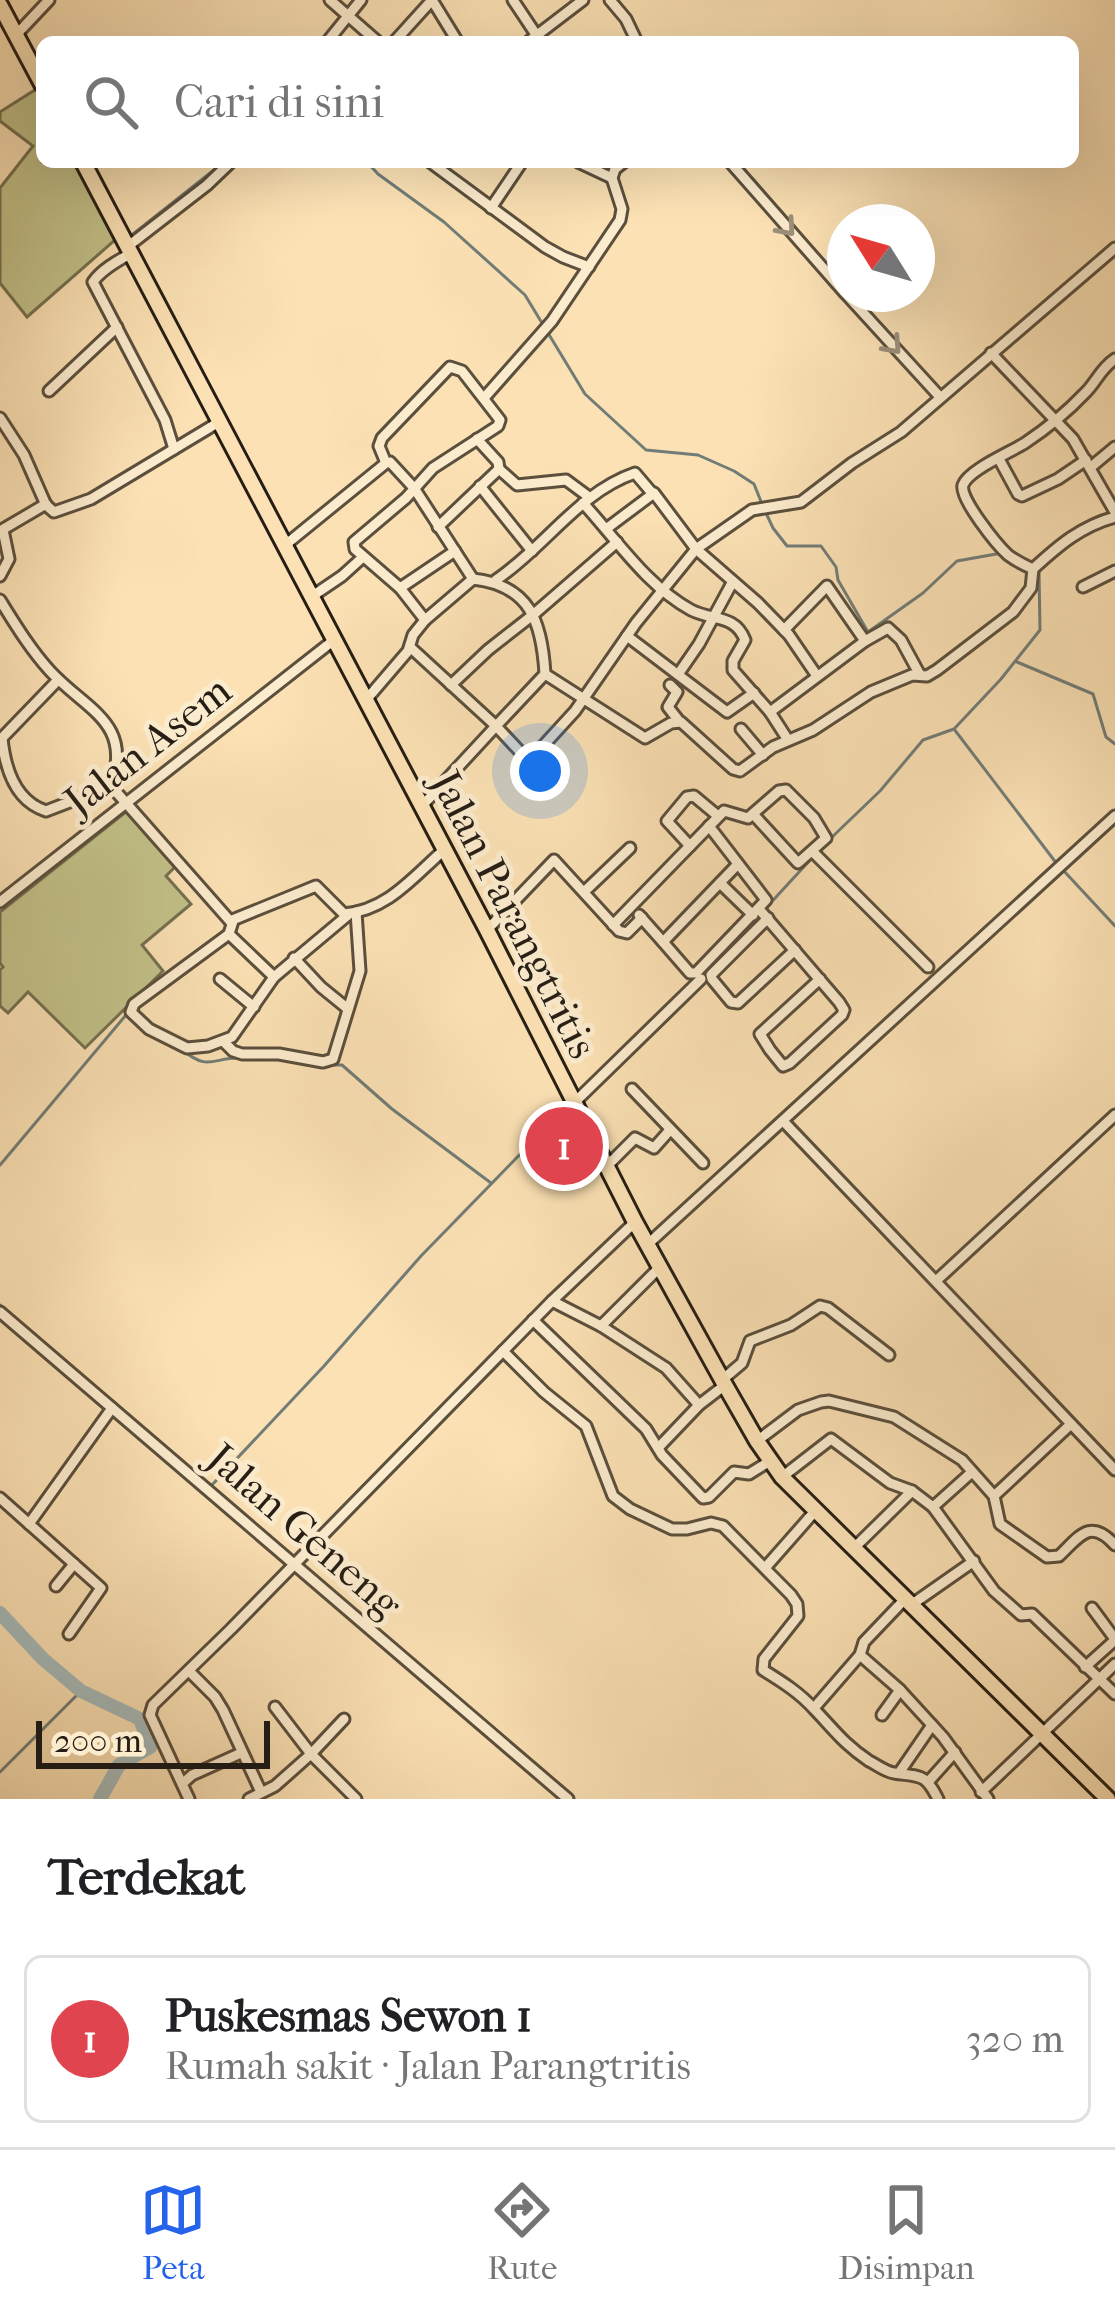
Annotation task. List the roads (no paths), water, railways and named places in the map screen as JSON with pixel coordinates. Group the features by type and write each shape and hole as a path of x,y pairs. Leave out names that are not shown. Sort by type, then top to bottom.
{"main road":[{"path":"0,5 36,73"},
{"name":"Jalan Parangtritis","path":"86,168 488,930 635,1222 757,1442 782,1478 1042,1733 1099,1796"}],"street":[{"path":"16,35 49,0"},
{"path":"330,0 371,36"},
{"path":"332,36 361,0"},
{"path":"399,36 432,0 454,36"},
{"path":"513,0 530,36"},
{"path":"537,36 583,0"},
{"path":"610,0 634,36"},
{"path":"174,449 165,420 94,280 225,168"},
{"path":"438,168 545,247 589,267"},
{"path":"491,208 518,168"},
{"path":"591,168 612,178"},
{"path":"484,398 552,322 622,216 612,178 617,168"},
{"path":"735,168 827,272"},
{"path":"410,646 529,759 584,698 696,549 752,510 801,502 902,432 1115,248"},
{"path":"863,312 940,397"},
{"path":"49,391 117,327"},
{"path":"670,686 677,692 669,708 679,721 735,771 742,770 879,688 937,670 1013,612 1031,588 1034,568 1079,531 1115,515 1073,439 991,353"},
{"path":"1034,568 1006,552 962,491 967,478 1055,419 1115,359"},
{"path":"386,463 379,446 382,438 450,367 462,371 500,420 434,468 354,542 355,549 400,588 425,620"},
{"path":"0,418 54,512 126,480 219,422"},
{"path":"0,441 11,434"},
{"path":"477,439 517,485 566,480 663,589 693,611 731,622 745,636 732,667 788,740"},
{"path":"999,459 1022,496 1115,447"},
{"path":"386,463 394,465 414,488 473,579"},
{"path":"284,546 386,463"},
{"path":"438,527 499,469"},
{"path":"496,580 586,500 634,472 696,549 784,629 818,676"},
{"path":"480,486 532,551"},
{"path":"607,530 652,493"},
{"path":"0,576 9,559 1,531 46,504"},
{"path":"451,685 617,542"},
{"path":"400,588 454,551"},
{"path":"311,597 363,557"},
{"path":"1083,587 1115,571"},
{"path":"366,700 425,620 473,579 496,580 535,614 544,674"},
{"path":"679,674 732,583"},
{"path":"784,629 827,586 865,641"},
{"path":"0,600 58,680 110,730 119,757 111,787"},
{"path":"770,712 886,628 893,629 920,675"},
{"path":"627,636 728,712 754,693"},
{"name":"Jalan Asem","path":"0,902 334,640"},
{"path":"544,674 645,738 679,721"},
{"path":"422,806 544,674"},
{"path":"58,680 2,738 13,784 43,811 111,787"},
{"path":"741,728 763,754"},
{"path":"111,787 228,920 316,886 341,911 352,913"},
{"path":"614,925 726,810 743,818 786,790 825,839 816,855 798,863 754,814"},
{"path":"690,846 667,821 687,796 694,796 718,816"},
{"path":"647,1244 1115,816"},
{"path":"709,826 766,898 761,914 711,975 730,1002 738,1003 795,950"},
{"path":"586,892 630,848"},
{"path":"233,920 229,934 140,999 131,1012 149,1029 187,1048 224,1042 294,958 352,913 396,895 444,850"},
{"path":"816,855 928,967"},
{"path":"488,930 552,861 557,861 619,931 626,933 642,918"},
{"path":"663,942 738,864"},
{"path":"720,883 761,914 795,950 842,1006 844,1012 783,1066 760,1034 820,980"},
{"path":"632,907 691,974 761,914"},
{"path":"224,1042 242,1054 328,1062 336,1056 360,971 352,913"},
{"path":"229,934 274,977"},
{"path":"294,958 348,1009"},
{"path":"220,979 254,1007"},
{"path":"575,1102 701,980"},
{"path":"632,1089 703,1163"},
{"path":"937,1280 1115,1115"},
{"path":"784,1122 1115,1470"},
{"path":"607,1166 635,1138 654,1148 670,1130"},
{"path":"189,1799 160,1740 151,1709 635,1222"},
{"path":"602,1326 660,1267"},
{"path":"552,1301 602,1326 671,1373 699,1405"},
{"path":"658,1448 742,1363 750,1341 820,1306 889,1355"},
{"name":"Jalan Geneng","path":"0,1312 568,1799"},
{"path":"533,1320 641,1424 678,1474 703,1498 734,1472 749,1474 770,1461"},
{"path":"503,1351 586,1426 617,1500 672,1529 711,1523 723,1526 765,1568 794,1599 799,1616 761,1666 814,1708 848,1746 886,1771 929,1781 938,1799"},
{"path":"757,1442 798,1410 829,1401 894,1417 959,1456 994,1496 1000,1524 1047,1557 1059,1556 1089,1531 1101,1532 1115,1545"},
{"path":"29,1525 112,1408"},
{"path":"994,1496 1071,1424"},
{"path":"782,1478 831,1438 890,1483 912,1491 933,1508 1002,1600 1021,1615 1032,1614 1115,1694"},
{"path":"933,1508 972,1472"},
{"path":"854,1548 912,1491"},
{"path":"0,1498 101,1588 68,1634"},
{"path":"765,1568 816,1510"},
{"path":"814,1708 860,1655 864,1642 908,1601 974,1561"},
{"path":"56,1586 74,1564"},
{"path":"1085,1667 1115,1639 1092,1608"},
{"path":"860,1655 932,1726 984,1795 1115,1664"},
{"path":"189,1671 228,1718 261,1792"},
{"path":"881,1714 900,1690"},
{"path":"275,1707 311,1754 356,1799"},
{"path":"249,1799 275,1786 344,1719"},
{"path":"899,1773 932,1726"},
{"path":"929,1781 955,1752"},
{"path":"183,1783 241,1753"},
{"path":"275,1786 286,1799"}],"waterway":[{"path":"128,238 216,168"},
{"path":"372,168 444,222 525,295 585,394 646,450 698,455 734,471 754,484 762,504"},
{"path":"766,513 787,546 821,546 868,632 923,593 957,561 1002,553"},
{"path":"830,839 923,740 954,729 1040,630 1036,569"},
{"path":"1017,662 1093,694 1106,737 1115,744"},
{"path":"954,729 1057,864"},
{"path":"765,909 811,859"},
{"path":"1063,870 1115,926"},
{"path":"706,969 758,916"},
{"path":"0,1165 126,1015"},
{"path":"183,1050 205,1062 240,1058"},
{"path":"327,1065 342,1065 491,1183"},
{"path":"0,1305 211,1486 421,1256 569,1104"},
{"path":"0,1613 81,1691 140,1719 150,1747 119,1765 100,1799"},
{"path":"0,1772 81,1691"}],"place":[{"name":"Puskesmas Sewon 1","path":"564,1146"}]}
